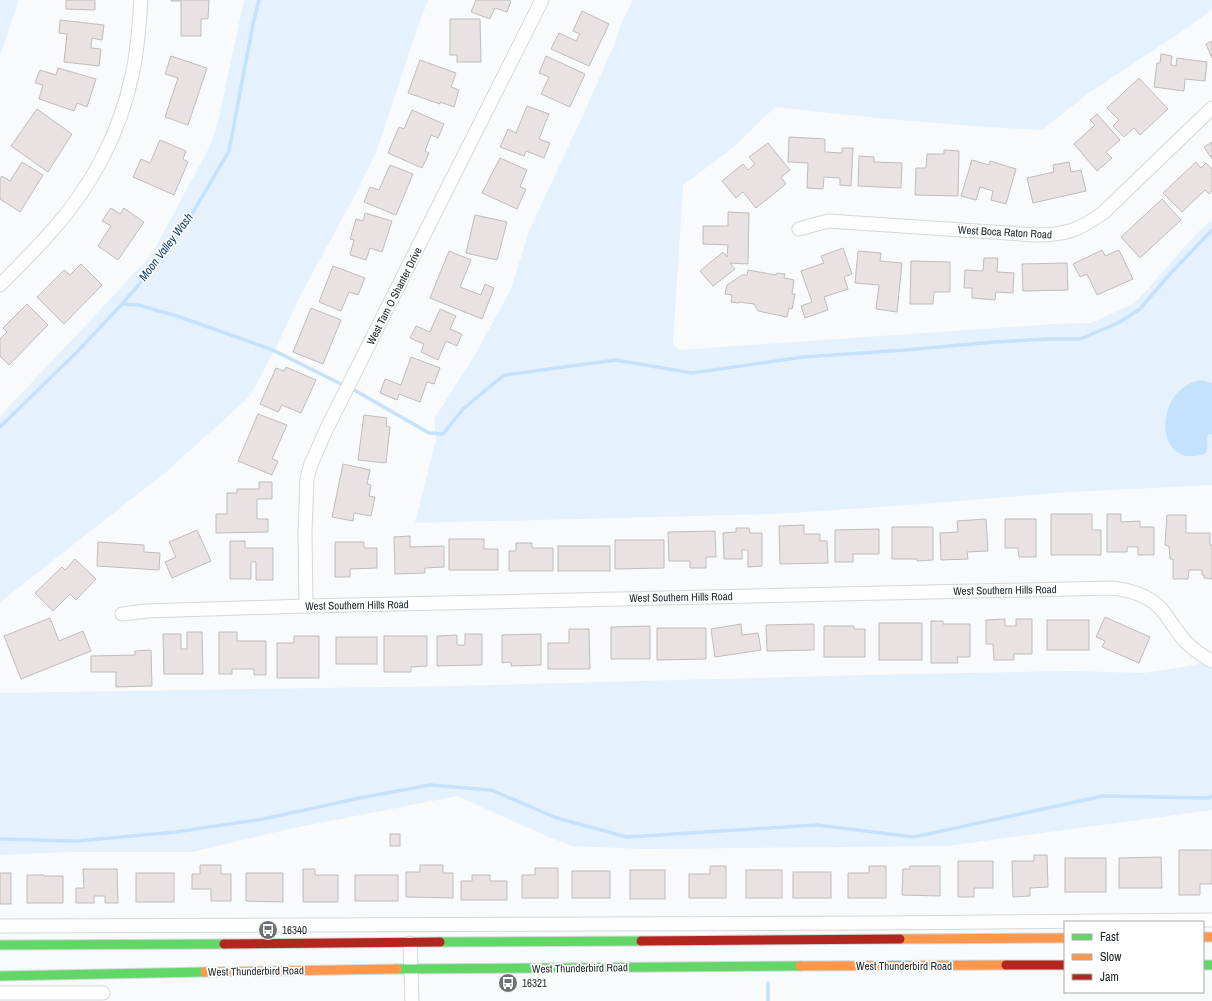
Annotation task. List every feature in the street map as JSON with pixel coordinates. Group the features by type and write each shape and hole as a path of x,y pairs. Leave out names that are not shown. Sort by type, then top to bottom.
{"main road":[{"path":"0,945 348,946 410,943 746,944 1064,938"},
{"name":"West Thunderbird Road","path":"0,976 348,966 411,970 746,964 1064,965"}],"street":[{"path":"0,285 51,232 73,205 107,150 125,105 132,75 138,40 141,0"},
{"name":"West Tam O Shanter Drive","path":"306,606 306,493 307,478 311,464 330,422 542,0"},
{"name":"West Boca Raton Road","path":"799,229 828,221 1036,235 1054,235 1073,231 1089,223 1103,213 1212,108"},
{"name":"West Southern Hills Road","path":"122,614 147,611 306,606 1112,588 1127,589 1144,596 1161,609 1187,643 1201,655 1212,661"},
{"path":"1105,921 1212,920"},
{"path":"0,926 1064,921"},
{"path":"348,924 348,946"},
{"path":"410,943 412,1001"},
{"path":"0,993 32,997 104,993"}],"shaded area":[{"path":"0,0 19,0 0,56"},
{"path":"244,0 428,0 377,150 355,195 300,296 279,341 250,396 166,472 0,602 0,416 152,254 210,146 218,122"},
{"path":"633,0 1212,0 1212,9 1190,26 1086,95 1042,130 908,121 775,107 730,150 683,185 673,344 679,350 1054,324 1091,323 1135,303 1198,232 1212,220 1212,485 1071,492 773,514 415,523 436,439 434,419 475,355 511,289 529,231 584,113 614,45 621,24"},
{"path":"1212,657 1212,810 946,846 645,849 572,846 457,796 289,829 192,852 71,852 0,855 0,693 454,686 1070,671 1143,673 1195,665"}],"water":[{"path":"1203,380 1212,383 1212,435 1208,434 1206,453 1189,456 1176,451 1168,440 1166,426 1168,411 1174,396 1186,385"}],"building":[{"path":"66,0 95,0 95,10 66,9"},
{"path":"171,0 209,0 208,19 201,19 201,36 181,36 181,1"},
{"path":"476,0 511,1 507,12 495,8 490,19 471,12"},
{"path":"582,11 609,24 589,66 551,49 559,33 576,41 580,34 573,31"},
{"path":"450,19 480,19 481,62 457,62 457,55 450,55"},
{"path":"60,20 104,25 102,40 92,38 91,48 101,49 99,66 64,62 67,34 59,33"},
{"path":"1212,41 1212,58 1206,44"},
{"path":"1161,54 1172,56 1171,65 1176,66 1177,58 1207,62 1205,81 1185,79 1184,91 1154,87 1157,63 1160,63"},
{"path":"171,56 207,68 188,125 165,117 178,78 165,74"},
{"path":"546,56 585,74 570,107 541,94 549,77 539,73"},
{"path":"420,60 456,73 451,87 459,90 454,107 440,102 440,104 408,93"},
{"path":"58,68 96,79 87,107 77,103 74,111 39,99 43,85 35,83 40,70 56,75"},
{"path":"1139,78 1168,109 1140,135 1134,128 1124,137 1113,126 1119,120 1107,108"},
{"path":"527,106 549,114 539,139 550,143 544,158 526,151 524,156 500,147 508,129 516,133"},
{"path":"37,109 72,134 48,172 11,146"},
{"path":"412,110 444,124 438,138 431,135 425,151 429,153 422,168 388,153 399,127 404,129"},
{"path":"1097,114 1120,140 1106,152 1112,158 1097,171 1074,144 1095,125 1090,120"},
{"path":"789,137 825,139 825,152 842,153 842,148 853,148 851,186 840,185 840,178 824,177 823,189 807,188 808,163 788,162"},
{"path":"160,140 186,151 183,159 188,162 174,195 133,177 141,159 150,163"},
{"path":"1212,142 1212,159 1204,147"},
{"path":"768,143 790,170 781,177 786,184 756,208 743,192 736,198 722,181 743,164 748,170 755,164 749,157"},
{"path":"944,150 959,151 958,196 915,195 916,168 926,168 927,154 944,154"},
{"path":"859,156 874,157 874,162 902,163 901,188 858,186"},
{"path":"500,158 527,170 520,187 526,189 517,209 482,193"},
{"path":"972,160 989,165 990,161 1016,169 1006,204 991,200 993,191 980,187 976,200 961,196"},
{"path":"22,162 43,175 20,212 0,199 0,179 2,176 10,181"},
{"path":"1069,162 1071,172 1081,170 1086,191 1033,203 1027,178 1054,172 1053,165"},
{"path":"1196,162 1201,168 1206,163 1212,169 1212,191 1209,194 1205,190 1182,212 1163,193"},
{"path":"390,165 413,174 396,215 364,202 370,187 379,190"},
{"path":"1162,199 1181,220 1140,258 1121,237"},
{"path":"111,208 120,214 124,208 144,222 118,260 98,246 111,226 102,221"},
{"path":"728,212 749,213 748,264 730,263 735,269 713,286 700,271 723,252 727,257 728,245 703,244 703,226 728,226"},
{"path":"365,213 392,221 382,252 370,248 366,260 350,255 354,240 350,239 356,219 363,221"},
{"path":"475,215 507,222 497,260 466,253"},
{"path":"843,248 852,274 844,277 848,289 824,297 828,310 805,318 801,306 812,302 801,271 824,263 821,256"},
{"path":"1102,250 1105,256 1119,250 1133,279 1097,295 1087,274 1080,277 1073,264"},
{"path":"449,251 471,260 460,287 481,295 485,284 494,288 482,319 430,298"},
{"path":"858,251 881,253 880,261 902,263 897,312 876,309 879,285 855,283"},
{"path":"984,258 998,258 997,272 1014,273 1013,293 996,292 995,300 972,298 972,288 964,288 965,270 983,271"},
{"path":"911,261 950,262 950,292 934,292 933,304 910,304"},
{"path":"1067,263 1068,290 1023,291 1022,264"},
{"path":"81,264 102,285 64,324 37,297 64,270 70,275"},
{"path":"333,266 365,278 358,295 349,292 341,311 319,302"},
{"path":"748,270 776,275 777,273 785,274 784,278 794,280 792,294 795,294 792,309 789,308 787,317 758,311 754,304 731,302 732,295 725,294 727,285 742,275 747,275"},
{"path":"27,304 48,325 9,365 0,356 0,339 7,332 3,328"},
{"path":"311,308 341,320 323,364 293,352"},
{"path":"440,309 456,316 450,329 462,334 457,346 446,341 438,360 421,352 424,344 410,338 416,326 430,332"},
{"path":"411,357 440,368 434,384 427,382 420,402 399,394 397,400 380,393 385,379 401,385"},
{"path":"286,367 316,380 301,413 282,405 278,412 260,404 276,368 284,371"},
{"path":"258,414 287,425 272,459 278,461 272,475 238,461"},
{"path":"364,415 387,418 386,426 390,427 386,463 358,460"},
{"path":"343,464 370,470 367,484 371,485 369,496 375,497 371,516 354,513 353,521 332,517"},
{"path":"259,482 272,482 272,499 257,499 257,519 268,519 268,532 216,533 216,514 227,514 227,493 237,493 237,489 259,489"},
{"path":"1051,514 1092,514 1092,530 1101,530 1101,555 1051,555"},
{"path":"1107,514 1121,514 1121,522 1140,521 1140,527 1154,527 1154,555 1138,555 1138,547 1127,547 1127,552 1107,552"},
{"path":"1167,515 1186,515 1186,533 1210,533 1210,545 1212,545 1212,579 1204,578 1204,575 1202,575 1202,570 1189,570 1188,579 1173,579 1173,559 1170,559 1169,546 1165,545"},
{"path":"986,519 988,551 967,552 968,559 941,560 940,533 958,532 957,521"},
{"path":"1005,519 1036,519 1036,557 1019,557 1018,548 1005,548"},
{"path":"804,525 804,534 820,534 820,541 827,541 828,563 780,564 779,526"},
{"path":"892,527 933,527 933,560 917,561 917,559 892,559"},
{"path":"736,528 749,528 750,533 762,533 762,566 748,567 748,550 742,550 742,559 724,559 723,533 736,532"},
{"path":"879,529 879,554 853,554 853,562 835,562 835,530"},
{"path":"197,530 211,561 172,578 165,562 176,557 169,542"},
{"path":"715,531 716,557 706,557 706,568 690,568 690,561 669,561 668,532"},
{"path":"410,536 410,547 444,546 444,567 425,568 425,573 395,574 394,537"},
{"path":"449,539 484,539 484,549 498,549 498,570 449,570"},
{"path":"615,540 664,540 664,568 615,569"},
{"path":"230,541 245,541 245,548 273,548 273,580 256,580 256,562 251,562 251,579 230,579"},
{"path":"98,542 144,545 144,552 160,553 159,570 97,566"},
{"path":"335,542 364,542 364,548 377,548 377,568 350,569 350,577 335,577"},
{"path":"516,543 532,543 532,548 553,548 553,571 509,571 509,551 516,551"},
{"path":"558,546 610,546 610,571 558,571"},
{"path":"75,559 96,579 76,600 70,594 53,611 35,593 62,567 65,570"},
{"path":"1105,617 1150,637 1139,663 1102,647 1105,641 1096,637"},
{"path":"50,618 59,641 83,631 91,651 21,679 4,636"},
{"path":"1005,619 1005,626 1016,626 1016,619 1032,619 1032,654 1014,654 1014,660 994,660 993,644 986,644 986,620"},
{"path":"1047,620 1089,620 1089,650 1047,650"},
{"path":"931,621 943,621 943,624 970,624 970,657 957,657 958,663 931,663"},
{"path":"879,623 922,623 922,660 879,660"},
{"path":"741,624 742,635 758,633 761,650 715,657 711,629"},
{"path":"814,624 814,650 767,651 766,625"},
{"path":"650,626 650,659 611,659 611,627"},
{"path":"824,626 854,626 854,629 865,629 865,657 824,657"},
{"path":"657,628 706,628 706,659 657,660"},
{"path":"569,629 589,629 590,669 548,669 548,643 569,643"},
{"path":"187,632 202,632 203,674 164,674 163,634 181,634 181,649 187,649"},
{"path":"219,632 237,632 237,641 266,641 266,675 254,675 254,669 232,669 232,674 219,674"},
{"path":"465,634 482,634 482,665 437,666 437,636 457,635 457,645 465,645"},
{"path":"541,634 541,665 511,666 511,662 502,663 502,635"},
{"path":"294,636 319,636 319,678 277,678 277,643 294,643"},
{"path":"384,636 427,636 427,666 411,667 411,672 384,672"},
{"path":"336,637 377,637 377,664 336,664"},
{"path":"151,650 152,686 116,687 116,672 91,672 91,656 135,655 135,651"},
{"path":"390,834 400,834 400,846 390,846"},
{"path":"1179,850 1212,850 1212,884 1200,884 1200,895 1179,895"},
{"path":"1034,855 1047,855 1048,887 1030,888 1030,896 1013,897 1012,861 1034,861"},
{"path":"1161,857 1162,888 1119,888 1119,858"},
{"path":"1065,858 1106,858 1106,892 1065,892"},
{"path":"958,861 993,861 993,888 974,888 974,897 958,897"},
{"path":"200,865 221,865 221,874 231,874 231,901 211,901 211,889 192,889 192,874 200,874"},
{"path":"420,865 443,865 443,873 453,873 453,898 406,897 406,872 420,872"},
{"path":"710,866 726,866 726,898 689,898 689,874 710,874"},
{"path":"869,866 886,866 886,898 848,898 848,873 869,873"},
{"path":"910,866 940,866 940,896 902,895 903,869 910,869"},
{"path":"535,868 558,868 558,898 522,898 522,875 535,875"},
{"path":"83,869 117,869 118,903 105,903 105,896 94,896 94,903 76,903 76,888 84,888"},
{"path":"303,869 315,869 315,875 338,875 338,902 303,902"},
{"path":"630,870 665,870 665,899 630,899"},
{"path":"746,870 782,870 782,898 746,898"},
{"path":"572,871 610,871 610,898 572,898"},
{"path":"793,872 831,872 831,898 793,898"},
{"path":"0,873 11,873 11,904 0,904"},
{"path":"136,873 174,873 174,902 136,902"},
{"path":"246,873 283,873 283,902 246,901"},
{"path":"27,875 63,876 63,903 27,903"},
{"path":"355,875 398,875 398,901 355,901"},
{"path":"472,875 490,875 490,881 507,881 507,900 461,900 461,881 472,881"}],"waterway":[{"name":"Moon Valley Wash","path":"0,427 77,352 122,304 185,226 229,151 253,24 259,0"},
{"path":"351,388 429,433 443,434 463,409 504,375 616,360 692,373 804,357 994,342 1080,339 1118,323 1140,309 1169,275 1212,230"},
{"path":"122,304 138,305 180,317 273,350 345,386"},
{"path":"0,839 77,841 176,832 263,819 360,798 430,785 491,790 557,818 627,837 817,825 914,837 1103,796 1209,798 1212,796"},
{"path":"768,983 768,1001"}],"traffic: fast":[{"path":"440,942 641,941"},
{"path":"0,945 224,944"},
{"path":"1204,965 1212,965"},
{"path":"397,969 800,966"},
{"path":"0,976 205,972"}],"traffic: slow":[{"path":"1204,937 1212,937"},
{"path":"900,939 1064,938"},
{"path":"800,966 1006,965"},
{"path":"205,972 397,969"}],"traffic: jam":[{"path":"641,941 900,939"},
{"path":"224,944 440,942"},
{"path":"1006,965 1064,965"}],"place":[{"name":"16340","path":"268,930"},
{"name":"16321","path":"508,983"}]}
